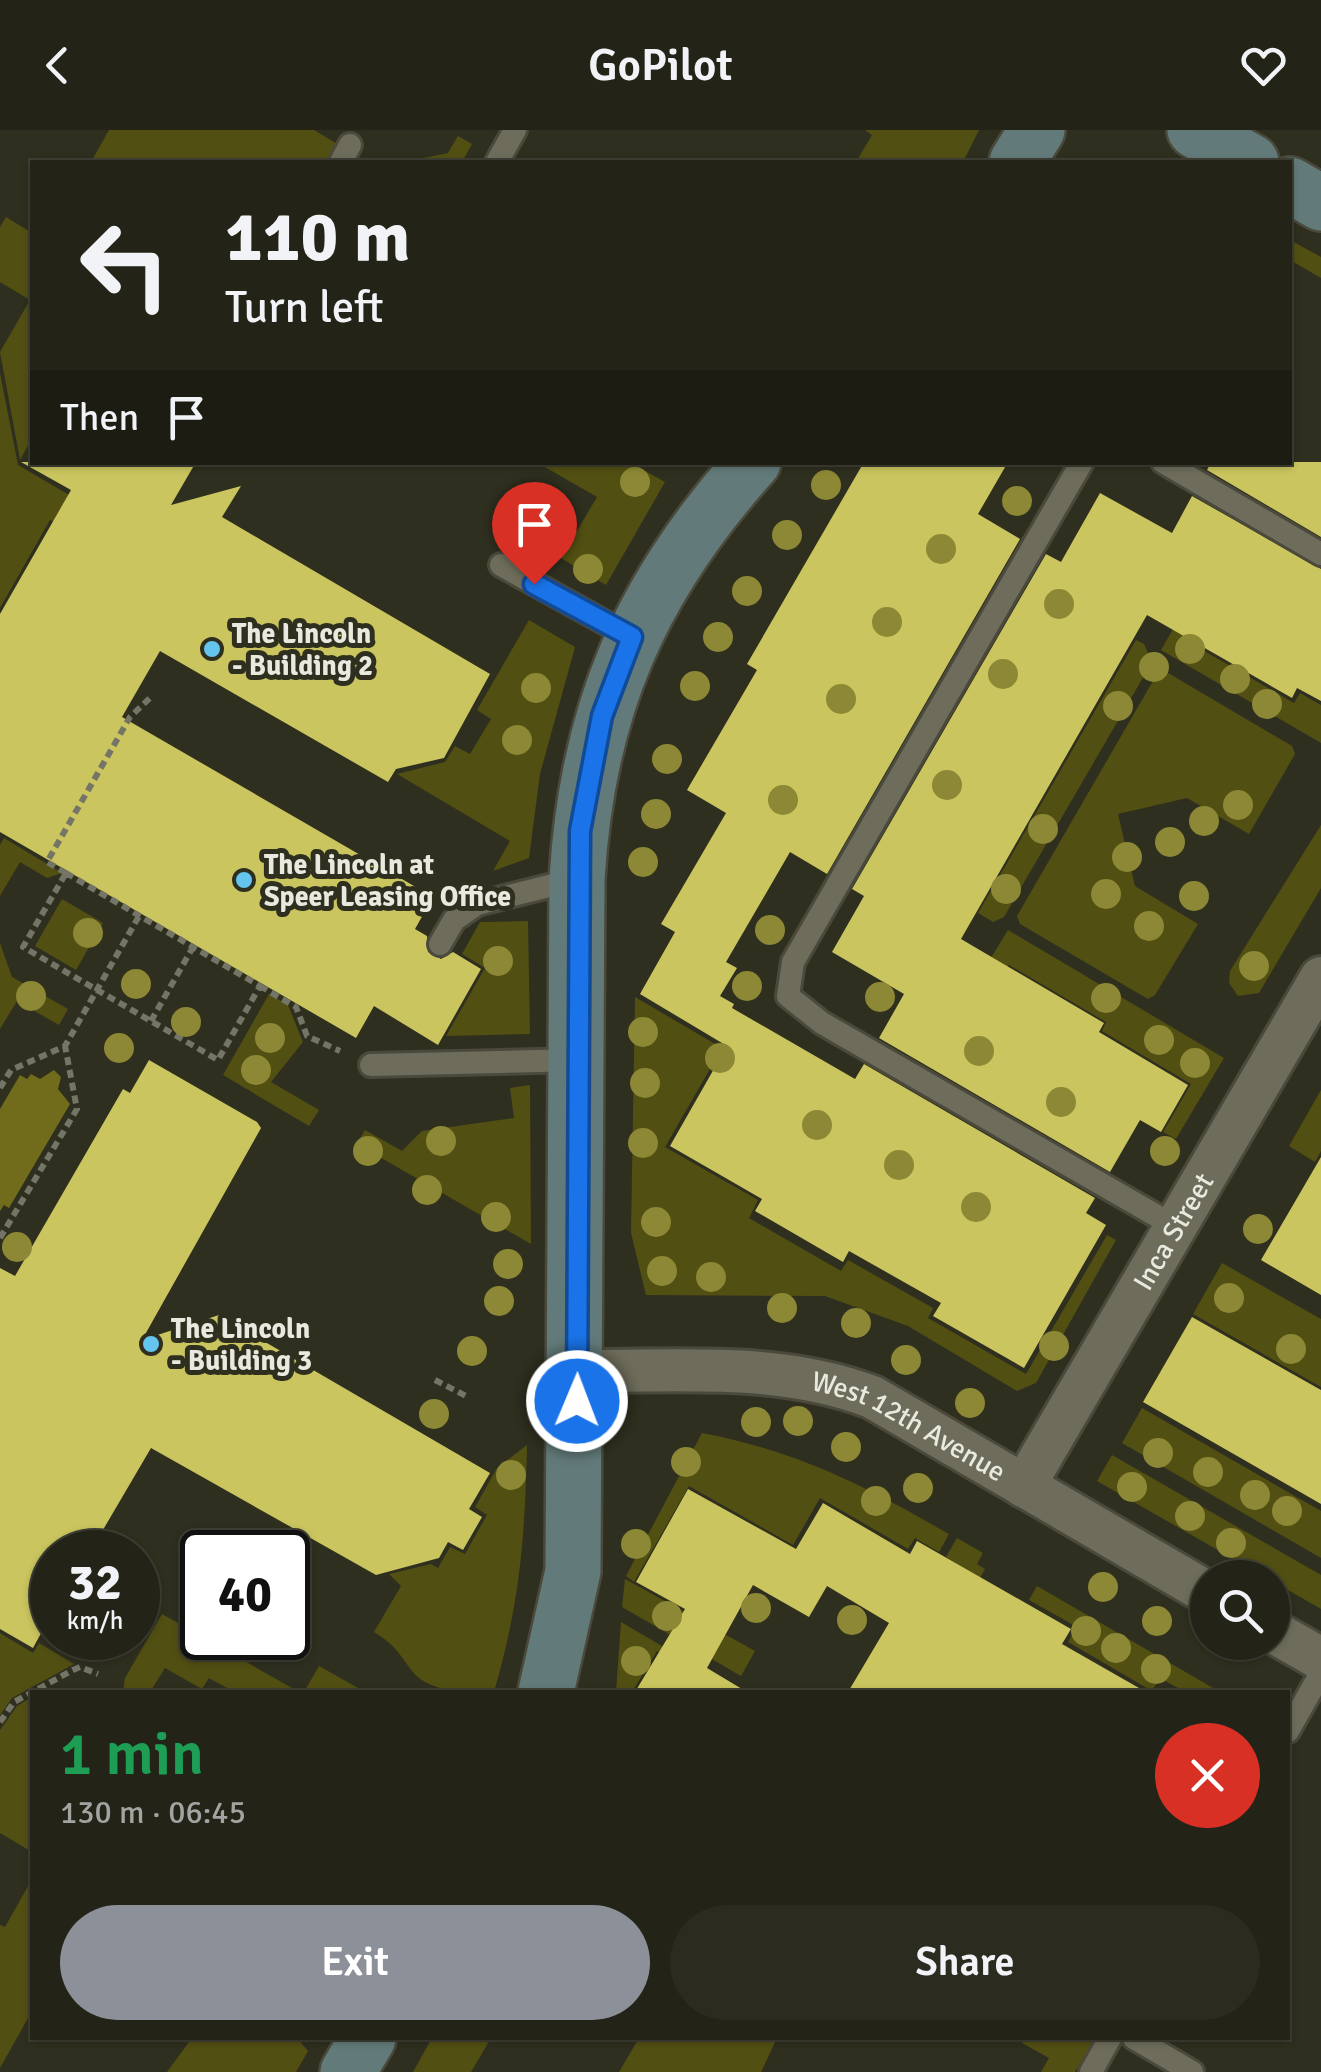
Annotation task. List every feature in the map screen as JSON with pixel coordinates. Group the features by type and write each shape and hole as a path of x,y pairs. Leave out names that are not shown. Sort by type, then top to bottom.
{"street":[{"path":"1018,160 1036,130"},
{"path":"1196,130 1248,160"},
{"path":"1292,186 1321,204"},
{"path":"546,1690 573,1571 578,1371 577,879 588,770 602,716 632,637 668,571 751,465"},
{"name":"Inca Street","path":"1024,1486 1321,978"},
{"name":"West 12th Avenue","path":"578,1371 760,1370 826,1380 872,1397 1190,1583"},
{"path":"1290,1641 1321,1659"}],"lane":[{"path":"497,160 515,130"},
{"path":"1080,465 793,962 788,996 822,1023 1176,1227"},
{"path":"1167,465 1321,554"},
{"path":"501,565 632,637"},
{"path":"440,944 454,920 476,904 577,879"},
{"path":"370,1066 578,1060"},
{"path":"1290,1727 1321,1673"},
{"path":"1090,2072 1109,2040"},
{"path":"1137,2040 1192,2072"}],"path":[{"path":"150,698 130,717 46,862 296,1007 308,1036 370,1066"},
{"path":"66,873 23,948 218,1060 260,986"},
{"path":"0,1088 11,1070 65,1046 140,916"},
{"path":"151,1021 193,947"},
{"path":"0,1238 78,1109 65,1046"},
{"path":"436,1380 468,1397"},
{"path":"36,1690 80,1666 98,1674"},
{"path":"0,1722 14,1702 30,1693"}],"shaded area":[{"path":"109,130 314,130 339,145 330,160 92,160"},
{"path":"865,130 979,130 964,160 857,160 872,135"},
{"path":"458,136 472,144 463,160 414,160 448,153"},
{"path":"6,217 30,232 30,300 0,282 0,227"},
{"path":"1292,241 1321,257 1321,278 1292,261"},
{"path":"30,300 30,442 20,460 0,352"},
{"path":"0,373 18,465 71,496 56,523 50,520 0,608"},
{"path":"541,465 635,465 665,482 606,585 561,558 597,497"},
{"path":"1180,617 1195,626 1187,641 1294,703 1300,693 1321,705 1321,743 1161,650"},
{"path":"529,620 575,647 540,774 529,858 493,871 510,841 397,774 445,762 455,746 470,754 491,719 477,710"},
{"path":"1136,640 1144,644 1152,662 1004,917 993,922 978,913"},
{"path":"1163,670 1292,746 1295,754 1249,834 1187,798 1118,814 1135,886 1198,924 1155,995 1148,999 1020,924 1017,916 1157,674"},
{"path":"1321,825 1321,888 1259,993 1238,996 1229,983 1230,971"},
{"path":"4,838 62,873 47,878 20,862 0,896 0,845"},
{"path":"62,899 103,923 76,970 35,946"},
{"path":"528,921 530,1034 446,1036 485,968 462,954 480,922"},
{"path":"1008,930 1224,1058 1176,1139 1163,1132 1191,1084 1102,1031 1106,1022 1009,965 1005,971 989,961"},
{"path":"0,943 12,977 68,1009 59,1025 17,1001 0,1029"},
{"path":"269,994 288,1005 303,1042 271,1082 319,1110 309,1126 223,1075"},
{"path":"635,997 722,1048 665,1147 758,1200 749,1218 841,1271 848,1260 933,1308 928,1318 1026,1374 1107,1235 1116,1240 1036,1383 1017,1391 908,1326 825,1296 646,1295 631,1233"},
{"path":"54,1070 61,1077 58,1089 70,1104 9,1208 4,1205 0,1211 0,1109 20,1075 27,1079 31,1074 40,1079"},
{"path":"530,1085 531,1244 357,1144 365,1130 402,1151 422,1131 514,1118 510,1088"},
{"path":"1321,1090 1321,1151 1315,1162 1289,1146"},
{"path":"1222,1263 1321,1319 1321,1387 1193,1314"},
{"path":"1142,1408 1321,1511 1321,1558 1122,1443"},
{"path":"702,1433 801,1460 888,1500 949,1534 939,1552 915,1538 908,1549 820,1498 793,1545 689,1486 634,1582 626,1576"},
{"path":"527,1445 520,1570 494,1690 439,1688 419,1678 400,1654 374,1632 401,1586 389,1574 431,1564 438,1568 450,1547 465,1554 487,1515 475,1507 497,1468"},
{"path":"1112,1455 1321,1575 1321,1609 1290,1591 1290,1560 1235,1560 1097,1481"},
{"path":"957,1538 983,1553 977,1564 985,1569 980,1578 946,1557"},
{"path":"625,1579 755,1651 741,1676 622,1607"},
{"path":"1037,1586 1217,1690 1181,1690 1160,1678 1150,1690 1068,1642 1077,1627 1029,1600"},
{"path":"162,1614 180,1624 180,1660 243,1660 295,1690 230,1690 209,1678 202,1689 165,1668 151,1690 123,1690 135,1660 160,1660"},
{"path":"621,1622 720,1680 716,1686 657,1651 633,1690 616,1690"},
{"path":"0,1633 30,1651 30,1660 67,1660 74,1664 12,1698 0,1715"},
{"path":"319,1666 360,1690 305,1690"},
{"path":"30,1698 30,1851 0,1833 0,1730 17,1706"},
{"path":"30,1883 30,2015 0,2068 0,1925 5,1927"},
{"path":"191,2040 299,2040 308,2051 296,2072 167,2072"},
{"path":"431,2040 490,2040 471,2072 413,2072"},
{"path":"638,2040 776,2040 761,2072 619,2072"},
{"path":"1094,2040 1075,2072 1041,2072 1049,2058 1022,2043"}],"building":[{"path":"21,462 194,465 171,505 241,486 222,517 490,674 444,758 396,769 388,782 160,651 122,717 433,897 415,929 427,936 428,952 441,959 453,952 481,969 438,1045 374,1006 356,1038 0,832 0,614 71,490"},
{"path":"1321,462 1321,537 1207,470 1210,465"},
{"path":"862,465 1006,465 978,514 1020,539 827,874 790,852 726,962 737,968 720,996 734,1004 732,1008 855,1079 864,1064 1095,1198 1086,1213 1106,1225 1024,1368 933,1316 941,1303 849,1251 843,1262 755,1211 762,1199 670,1146 727,1046 640,994 675,932 661,924 726,813 687,790 757,670 747,664"},
{"path":"1100,493 1172,533 1192,496 1321,569 1321,701 1297,688 1292,698 1147,615 961,939 1104,1023 1099,1032 1188,1085 1161,1132 1140,1120 1110,1172 879,1038 904,994 832,952 864,896 852,889 1046,554 1061,562"},
{"name":"The Lincoln - Building 3","path":"149,1060 257,1122 261,1128 142,1340 219,1315 490,1473 469,1509 482,1517 463,1550 448,1542 439,1558 376,1575 310,1538 310,1530 296,1530 151,1448 103,1530 30,1530 30,1646 0,1629 0,1268 15,1276 123,1089 130,1093"},
{"path":"1321,1157 1321,1295 1261,1260"},
{"path":"1192,1317 1321,1390 1321,1504 1143,1402"},
{"path":"688,1489 796,1549 823,1503 910,1554 917,1541 1071,1629 1062,1644 1142,1690 849,1690 889,1623 827,1586 809,1617 753,1585 707,1668 744,1690 636,1690 685,1609 636,1582"}],"place":[{"name":"The Lincoln - Building 2","path":"212,649"},
{"name":"The Lincoln at Speer Leasing Office","path":"244,880"},
{"name":"The Lincoln - Building 3","path":"151,1344"}],"route":[{"path":"534,584 632,637 602,716 588,770 580,831 577,1401"}]}
